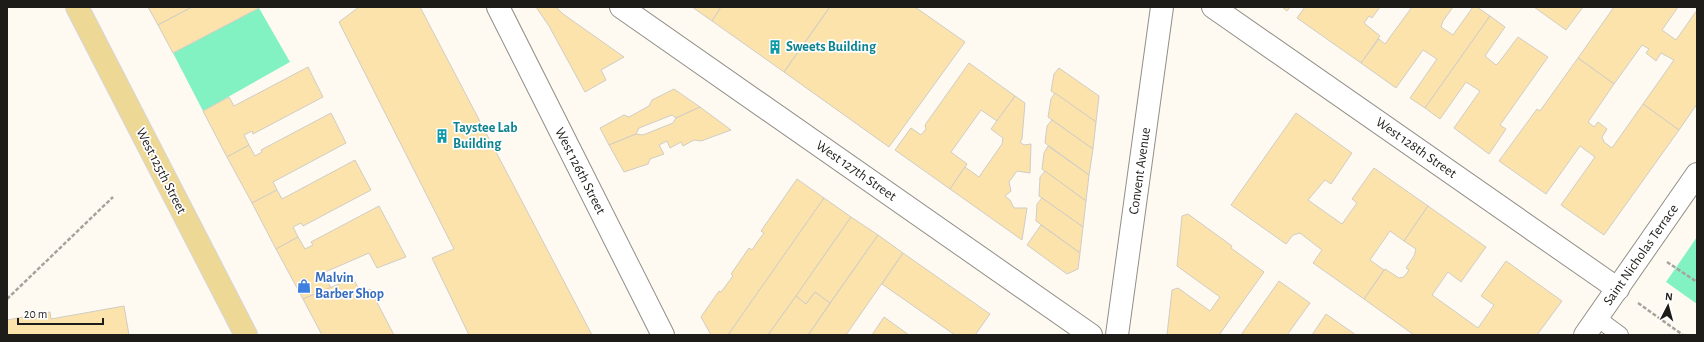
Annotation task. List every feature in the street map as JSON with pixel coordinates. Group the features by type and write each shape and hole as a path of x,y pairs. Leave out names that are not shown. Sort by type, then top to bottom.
{"main road":[{"name":"West 125th Street","path":"77,7 246,335"}],"street":[{"name":"West 126th Street","path":"498,7 664,335"},
{"name":"West 127th Street","path":"621,7 1092,335"},
{"name":"Convent Avenue","path":"1118,335 1162,7"},
{"name":"West 128th Street","path":"1213,7 1618,289"},
{"name":"Saint Nicholas Terrace","path":"1591,327 1697,174"}],"lane":[{"path":"1591,327 1620,335"}],"path":[{"path":"7,299 113,197"},
{"path":"1646,249 1697,282"},
{"path":"1618,289 1683,335"}],"green space":[{"path":"259,8 290,62 203,111 173,53"},
{"path":"1697,237 1697,304 1666,282"}],"building":[{"path":"148,7 192,7 158,25"},
{"path":"192,7 259,8 173,53 158,25"},
{"name":"Taystee Lab Building","path":"359,7 420,7 592,335 469,335 432,258 454,249 339,22"},
{"path":"536,7 556,7 563,14 624,57 601,70 606,80 585,92 549,26"},
{"path":"692,7 721,7 712,21"},
{"name":"Sweets Building","path":"721,7 829,8 784,72 712,21"},
{"path":"830,7 915,7 965,42 889,147 784,72"},
{"path":"1282,7 1290,7 1287,11"},
{"path":"1305,7 1380,7 1372,18 1369,16 1364,23 1380,36 1361,63 1297,18"},
{"path":"1412,7 1453,7 1443,21 1441,27 1453,35 1473,7 1477,7 1490,16 1425,108 1410,98 1437,59 1423,50 1396,88 1361,63 1379,39 1385,44"},
{"path":"1534,7 1583,7 1566,30"},
{"path":"1614,7 1678,7 1662,30 1676,40 1697,10 1697,104 1679,130 1643,104 1674,60 1661,53 1656,61 1646,53 1649,49 1642,45 1614,84 1578,58"},
{"path":"1490,16 1505,27 1485,56 1496,65 1518,37 1548,57 1500,125 1506,129 1489,154 1454,128 1480,91 1466,82 1440,119 1425,108"},
{"path":"1578,58 1614,84 1588,122 1594,127 1598,122 1607,129 1602,137 1604,142 1612,148 1643,104 1679,130 1604,235 1561,205 1595,157 1580,146 1546,194 1499,161 1537,109 1540,111"},
{"path":"969,63 1015,96 997,121 981,110 951,152 967,164 950,189 895,150 911,128 921,135 926,129 925,125"},
{"path":"308,67 323,97 253,134 252,131 244,135 249,145 227,157 203,111 229,97 234,106"},
{"path":"1059,68 1099,96 1096,122 1051,91 1054,74"},
{"path":"674,89 700,107 676,118 672,115 639,128 636,134 609,145 600,128 624,115 629,117 649,106 652,100"},
{"path":"1055,93 1096,122 1093,149 1048,117 1051,99"},
{"path":"1015,96 1025,103 1022,139 1020,142 1024,145 1031,144 1030,173 1017,171 1009,182 1011,191 1005,196 1010,200 1014,208 1027,208 1022,240 950,189 965,167 979,177 1002,144 1003,138 991,129"},
{"path":"700,107 731,130 701,141 694,140 683,146 681,142 670,148 667,141 659,145 664,154 650,159 648,164 624,172 609,145 636,134 643,135 673,123 676,118"},
{"path":"331,113 346,143 273,182 277,190 252,203 227,157 249,145 255,156 262,152 261,150"},
{"path":"1296,113 1352,153 1331,184 1325,180 1308,200 1342,224 1357,203 1352,199 1374,168 1428,206 1404,241 1390,231 1370,260 1384,270 1364,299 1313,263 1322,250 1300,233 1293,235 1286,244 1231,205"},
{"path":"1052,120 1093,149 1089,175 1045,143 1047,126"},
{"path":"1048,146 1089,175 1086,201 1042,169 1044,153"},
{"path":"355,160 371,190 303,226 301,223 293,227 298,237 276,249 252,203 277,190 282,199"},
{"path":"1045,171 1086,201 1083,227 1039,196 1040,177"},
{"path":"797,179 824,198 728,335 711,335 701,317 719,291 721,292 733,276 731,274 749,248 752,250 764,233 761,231"},
{"path":"824,198 851,217 796,296 768,335 728,335"},
{"path":"1042,198 1083,227 1080,253 1036,221 1037,204"},
{"path":"379,206 406,257 377,268 369,253 323,273 331,288 303,299 276,249 298,237 305,249 313,245 311,242"},
{"path":"1428,206 1486,247 1461,282 1448,272 1432,295 1478,328 1494,305 1481,296 1506,261 1562,301 1537,335 1414,335 1364,299 1385,269 1399,278 1404,277 1409,270 1406,268 1414,256 1416,249 1404,241"},
{"path":"1188,214 1232,246 1231,248 1264,272 1219,335 1167,335 1172,290 1178,288 1210,311 1220,297 1177,266 1182,216"},
{"path":"851,217 878,235 830,303 815,292 806,304 796,296"},
{"path":"1041,225 1080,253 1078,269 1067,274 1027,245"},
{"path":"878,235 903,253 846,335 808,335"},
{"path":"903,253 990,314 975,335 955,335 882,284"},
{"path":"353,278 361,293 370,289 394,335 322,335 303,299"},
{"path":"1279,281 1310,303 1287,335 1241,335"},
{"path":"815,292 830,303 808,335 768,335 796,296 806,304"},
{"path":"124,306 129,335 7,335 7,320 50,312 51,319"},
{"path":"1326,314 1356,335 1312,335"},
{"path":"884,317 909,335 872,335"}],"place":[{"name":"Sweets Building","path":"775,47"},
{"name":"Taystee Lab Building","path":"442,136"},
{"name":"Malvin Barber Shop","path":"304,286"}]}
